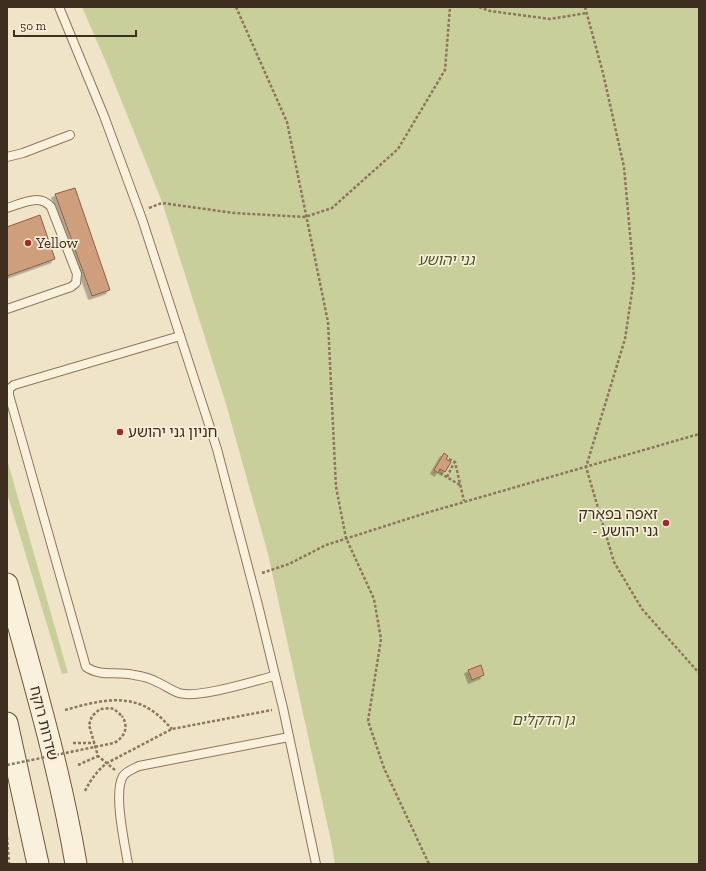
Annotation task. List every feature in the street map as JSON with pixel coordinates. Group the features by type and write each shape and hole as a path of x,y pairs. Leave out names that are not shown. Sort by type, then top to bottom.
{"main road":[{"name":"שדרות רוקח","path":"7,584 48,735 76,864"},
{"path":"7,723 38,864"}],"lane":[{"path":"58,7 104,116 140,212 217,449 252,577 274,676 283,708 316,864"},
{"path":"7,157 24,153 70,135"},
{"path":"7,208 38,199 47,202 51,206 77,274 76,283 71,287 7,309"},
{"path":"180,336 14,385 9,389 14,416 86,667 93,672 100,674 132,674 144,677 186,695 204,693 274,676"},
{"path":"128,864 119,817 121,783 123,776 129,771 139,766 289,737"}],"path":[{"path":"236,7 287,122 305,216 328,322 336,487 346,538 374,599 381,639 368,721 384,768 429,864"},
{"path":"140,212 162,202 234,213 305,216 332,208 398,149 445,70 450,7"},
{"path":"479,7 490,11 550,19 587,13"},
{"path":"585,7 603,73 624,167 634,278 625,339 586,467 614,562 642,609 699,673"},
{"path":"252,577 289,564 326,545 346,538 699,434"},
{"path":"450,459 455,462 464,502"},
{"path":"447,477 455,462"},
{"path":"440,472 460,485"},
{"path":"65,710 95,702 124,700 141,705 154,712 172,729"},
{"path":"7,765 114,743 120,740 126,729 126,724 122,716 110,708 100,709 96,712 90,720 89,726 95,743 98,756 123,776"},
{"path":"85,791 91,779 98,770 107,763 172,729 283,708"},
{"path":"73,743 95,743"},
{"path":"78,766 98,756"},
{"path":"7,837 9,864"}],"green space":[{"name":"גני יהושע","path":"82,7 699,7 699,864 335,864 268,554 226,404 162,202"},
{"path":"7,459 68,673 62,674 7,493"}],"building":[{"path":"75,188 110,290 92,296 55,194"},
{"name":"Yellow","path":"40,215 55,259 7,276 7,227"},
{"path":"444,453 448,456 446,459 451,462 445,472 440,469 438,473 434,470"},
{"path":"481,665 484,675 472,680 468,670"}],"place":[{"name":"Yellow","path":"28,243"},
{"name":"חניון גני יהושע","path":"120,432"},
{"name":"זאפה בפארק - גני יהושע","path":"666,523"}],"park label":[{"name":"גן הדקלים","path":"543,720"}]}
